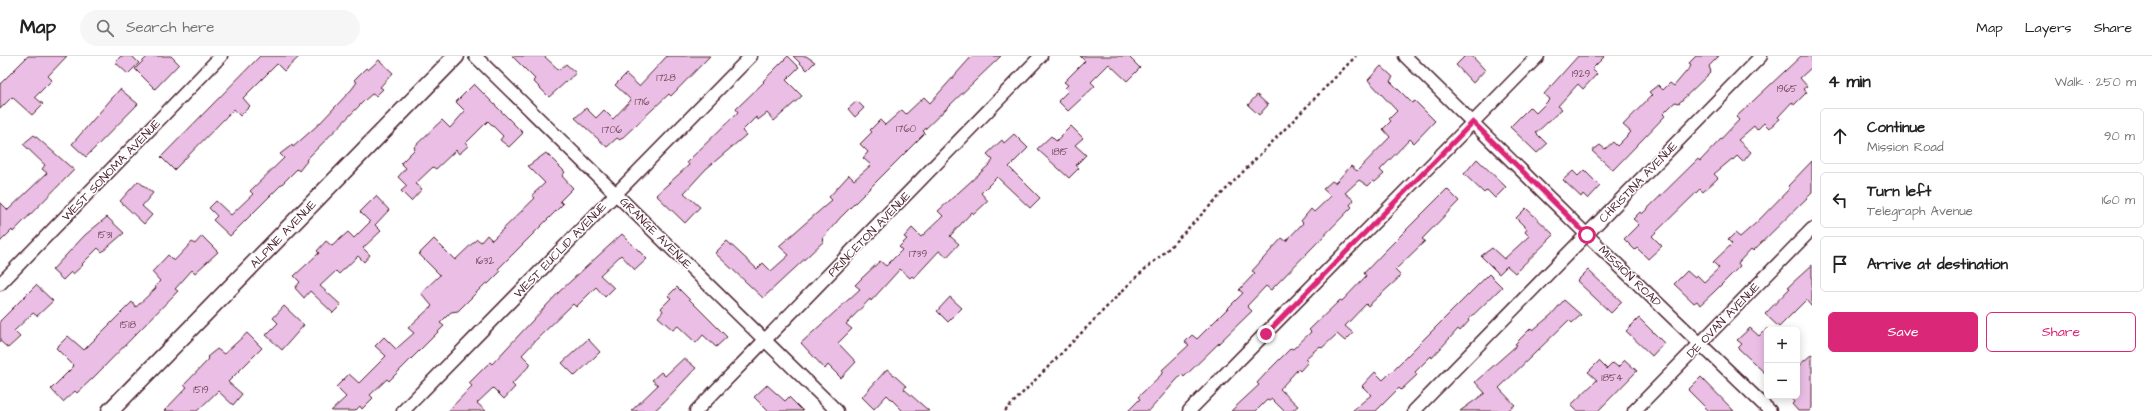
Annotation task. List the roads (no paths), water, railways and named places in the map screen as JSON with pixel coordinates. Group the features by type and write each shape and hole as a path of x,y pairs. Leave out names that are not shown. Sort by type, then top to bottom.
{"street":[{"name":"WEST SONOMA AVENUE","path":"0,284 221,56"},
{"name":"ALPINE AVENUE","path":"110,411 456,56"},
{"name":"GRANGE AVENUE","path":"475,56 837,411"},
{"name":"WEST EUCLID AVENUE","path":"403,411 615,193 751,56"},
{"name":"PRINCETON AVENUE","path":"696,411 1041,56"},
{"name":"MISSION ROAD","path":"1406,56 1587,235 1770,411"},
{"path":"1188,411 1538,56"},
{"name":"CHRISTINA AVENUE","path":"1414,411 1761,56"},
{"name":"DE OVAN AVENUE","path":"1634,411 1812,229"}]}
